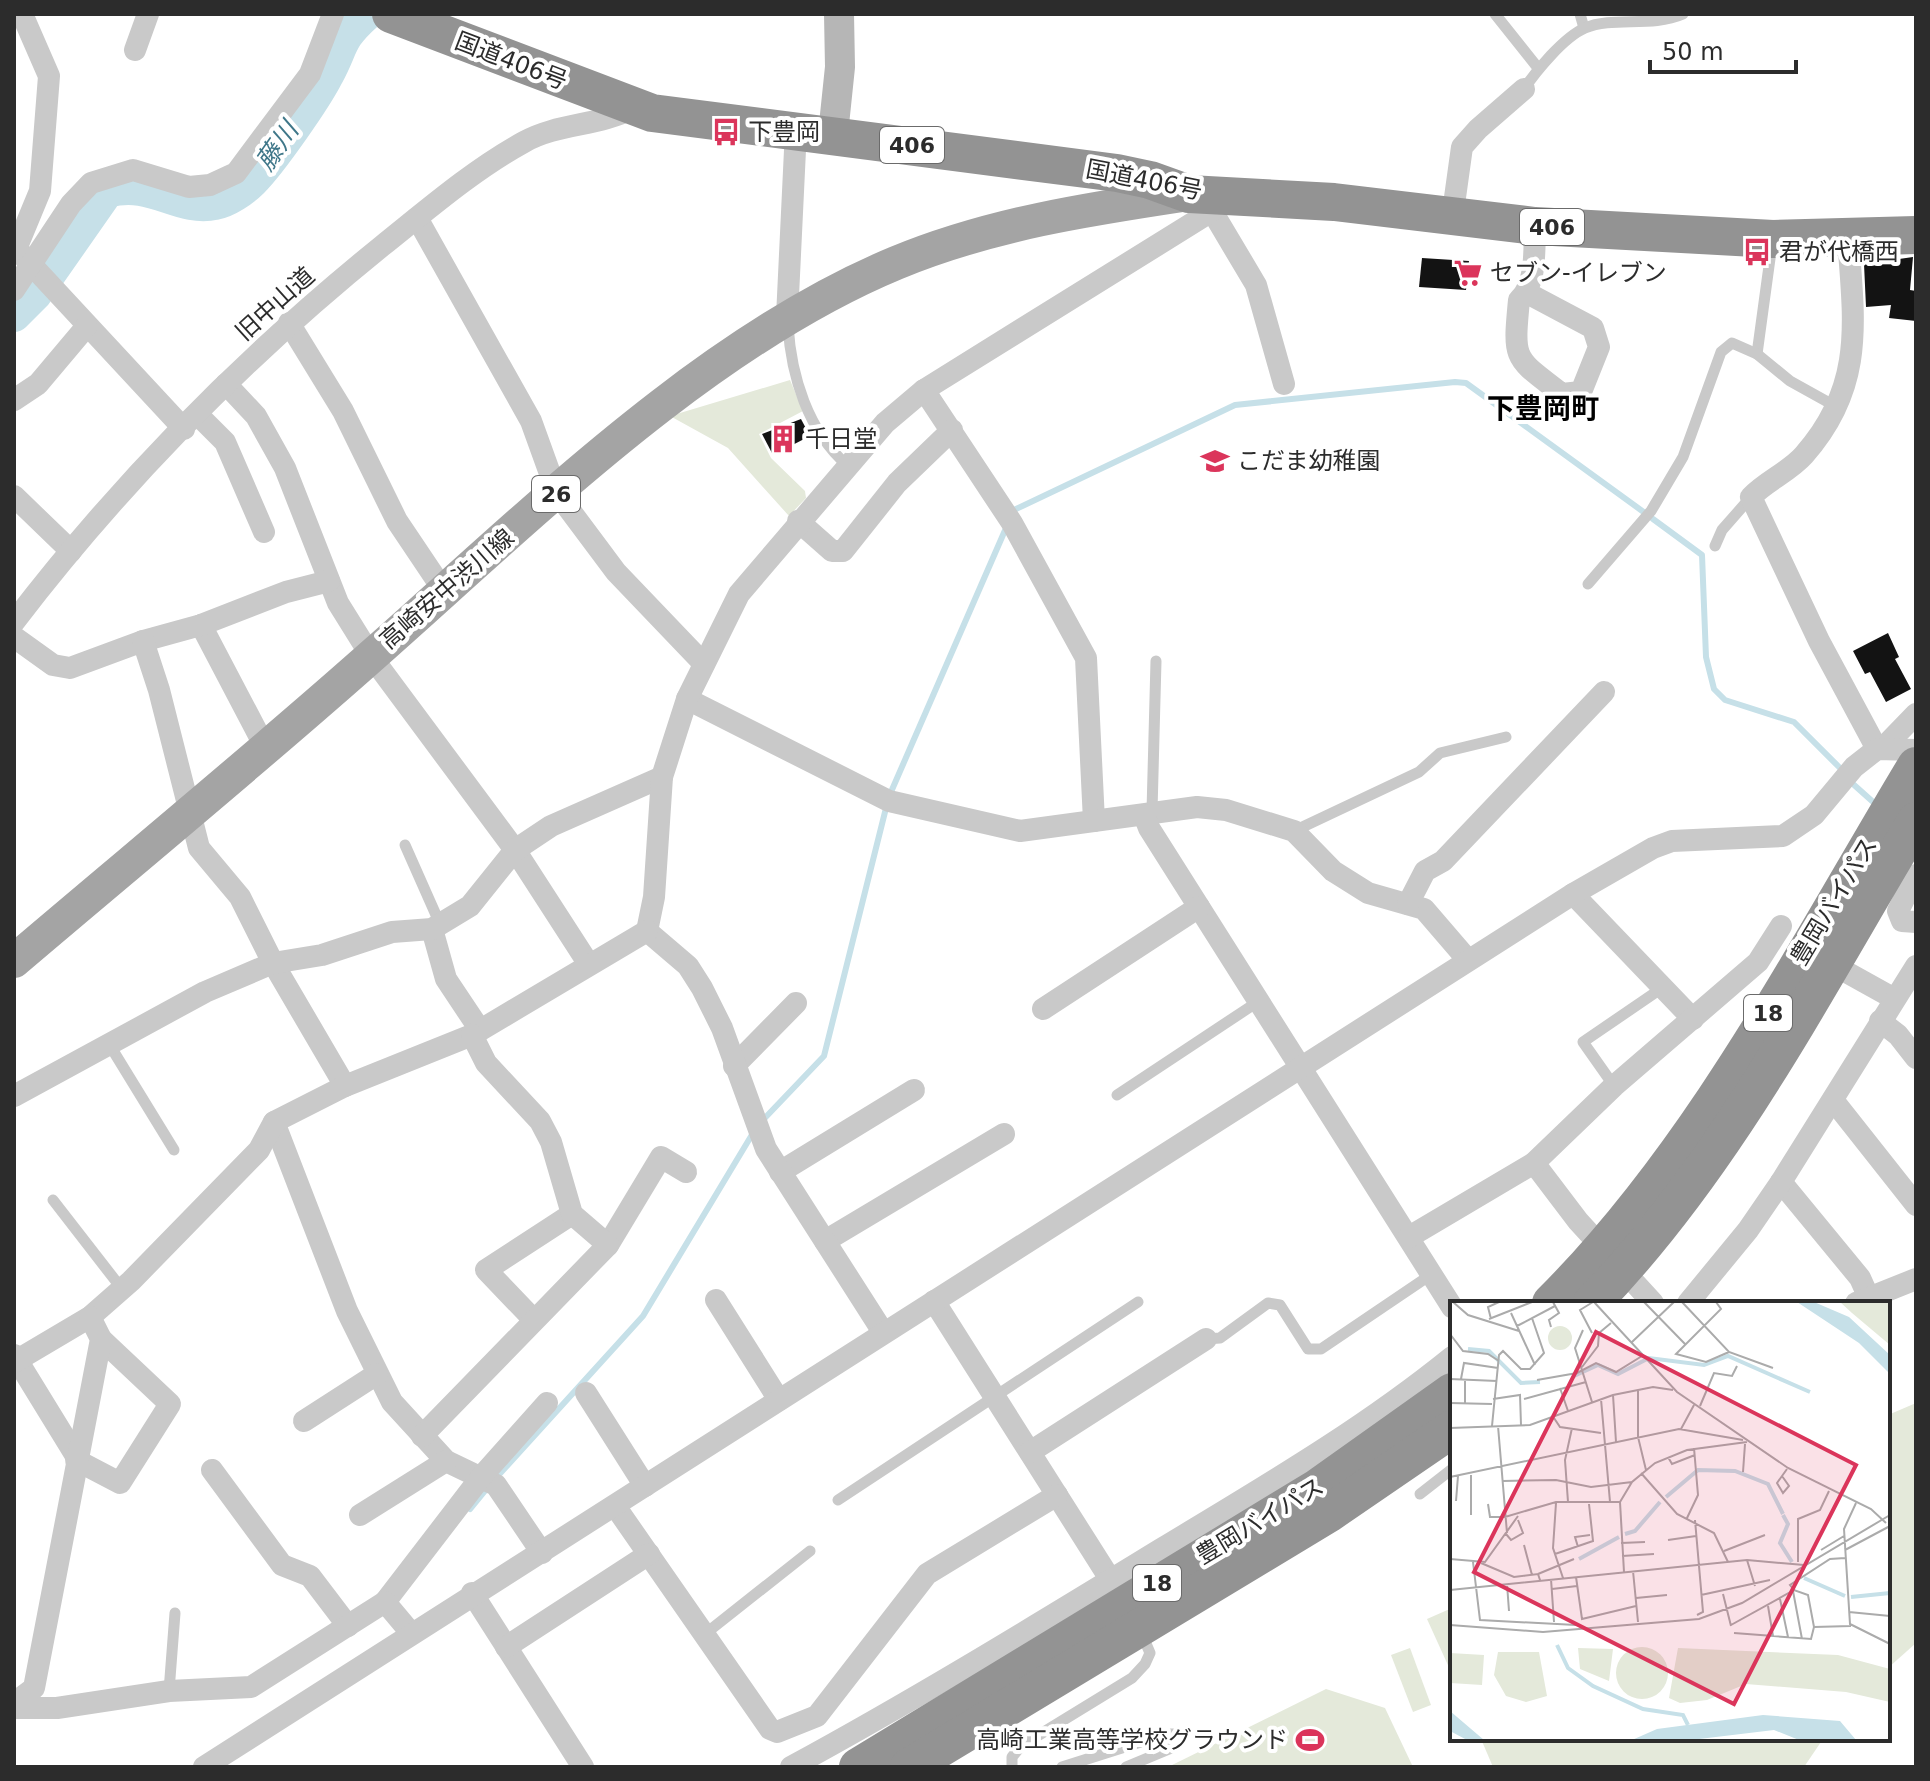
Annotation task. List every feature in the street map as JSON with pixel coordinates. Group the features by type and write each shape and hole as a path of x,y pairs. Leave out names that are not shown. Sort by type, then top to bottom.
{"highway":[{"name":"国道406号","path":"391,14 633,108 726,124 796,129 1117,173 1205,200 1334,202 1452,219 1535,226 1773,239 1916,235"},
{"name":"豊岡バイパス","path":"1593,1301 1671,1160 1753,1037 1916,766"},
{"name":"豊岡バイパス","path":"1554,1301 1613,1260 1694,1180 1916,821"},
{"name":"豊岡バイパス","path":"858,1767 1344,1470 1450,1393"},
{"name":"豊岡バイパス","path":"909,1767 1125,1604 1328,1514 1450,1430"}],"main road":[{"name":"高崎安中渋川線","path":"14,961 557,493 671,400 787,317 895,264 963,239 1062,215 1205,200"}],"street":[{"path":"14,290 25,258 40,191 49,76 22,14"},
{"path":"135,50 148,14"},
{"path":"25,258 91,183 133,170 189,187 210,185 236,173 310,74 333,14"},
{"path":"833,134 840,67 839,14"},
{"path":"1452,219 1462,147 1524,89"},
{"name":"旧中山道","path":"14,622 71,551 226,384 289,323 417,218 526,140 633,108"},
{"path":"787,317 796,129"},
{"path":"90,1317 101,1339 170,1404 120,1483 76,1458 15,1359 90,1317 122,1289 259,1150 274,1122 345,1086 476,1033 588,963 647,931 654,897 662,777 687,699 739,594 798,521 885,423 924,390 1205,200 1256,285 1284,384"},
{"path":"417,218 531,421 557,493 616,572 704,664"},
{"path":"1527,293 1593,328 1599,347 1581,392 1562,394 1523,364 1514,348 1519,300 1527,293 1535,226"},
{"path":"1848,238 1855,337 1848,377 1835,406 1806,453 1751,497 1819,641 1880,748"},
{"path":"25,258 86,327 191,421 225,442 264,532"},
{"path":"289,323 343,411 397,521 444,591"},
{"path":"14,400 38,384 86,327"},
{"path":"226,384 256,416 285,468 329,581 371,656 515,850 588,963"},
{"path":"924,390 1012,523 1086,658 1094,821"},
{"path":"798,521 832,551 843,551 897,483 952,430"},
{"path":"14,496 71,551"},
{"path":"14,637 53,665 70,668 143,641 201,625 286,592 329,581"},
{"path":"201,625 265,747"},
{"path":"143,641 159,690 199,848 240,897 273,963 345,1086"},
{"path":"1408,904 1425,871 1443,861 1604,692"},
{"path":"687,699 889,801 1020,831 1148,813 1212,808 1294,831 1333,871 1368,893 1424,909 1467,959"},
{"path":"204,1767 232,1760 472,1593 542,1553 883,1332 1573,894 1653,848 1672,841 1783,836 1814,815 1854,767 1880,748 1916,714"},
{"path":"1880,748 1916,750"},
{"path":"14,1096 205,992 273,963 322,955 392,932 436,927 470,906 515,850 551,826 662,777"},
{"path":"1148,813 1199,907 1450,1304"},
{"path":"1916,875 1898,911 1902,921 1916,922"},
{"path":"1573,894 1693,1019"},
{"path":"1043,1009 1199,907"},
{"path":"1409,1237 1534,1163 1614,1086 1758,962 1781,926"},
{"path":"436,927 446,979 476,1033 486,1063 540,1121 556,1157 572,1214 608,1245"},
{"path":"647,931 688,966 714,1009 756,1125 780,1172 883,1332"},
{"path":"1830,963 1893,998"},
{"path":"1690,1301 1781,1182 1893,998 1916,966"},
{"path":"734,1066 796,1003"},
{"path":"1880,1021 1898,1035 1916,1058"},
{"path":"780,1172 914,1090"},
{"path":"1833,1100 1916,1205"},
{"path":"274,1122 347,1311 392,1402 446,1461 488,1481 542,1553"},
{"path":"825,1241 1004,1134"},
{"path":"422,1436 608,1245 661,1157 686,1172"},
{"path":"1534,1163 1613,1260 1651,1301"},
{"path":"1781,1182 1860,1278 1862,1300 1916,1279"},
{"path":"534,1320 486,1270 572,1214"},
{"path":"716,1300 779,1400"},
{"path":"934,1301 1125,1604"},
{"path":"14,1706 34,1688 101,1339"},
{"path":"1030,1452 1206,1339"},
{"path":"791,1767 915,1700 1125,1604 1387,1410 1450,1359"},
{"path":"304,1421 377,1374"},
{"path":"586,1393 645,1486"},
{"path":"14,1706 57,1708 169,1691 251,1687 385,1602 488,1481 547,1403"},
{"path":"360,1515 446,1461"},
{"path":"212,1470 282,1565 310,1576 348,1626"},
{"path":"615,1506 770,1729 780,1731 817,1716 927,1574 1057,1495"},
{"path":"506,1647 649,1554"},
{"path":"472,1593 583,1767"},
{"path":"385,1602 411,1633"}],"lane":[{"path":"1495,14 1538,68"},
{"path":"1580,14 1584,28"},
{"path":"1524,89 1538,68 1584,28 1661,22 1683,14"},
{"path":"1757,354 1773,239"},
{"path":"787,317 800,393 821,435 847,465"},
{"path":"1588,584 1651,511 1683,457 1721,352 1732,343 1757,354 1790,381 1835,406"},
{"path":"1715,546 1722,530 1751,497"},
{"path":"1148,813 1156,661"},
{"path":"1294,831 1419,772 1440,753 1506,737"},
{"path":"405,845 436,927"},
{"path":"1614,1086 1583,1042 1662,988"},
{"path":"1117,1095 1259,1001"},
{"path":"109,1044 174,1150"},
{"path":"53,1200 122,1289"},
{"path":"1206,1339 1220,1338 1268,1303 1280,1305 1308,1349 1321,1349 1432,1274"},
{"path":"838,1500 1138,1302"},
{"path":"1420,1494 1450,1471"},
{"path":"705,1634 810,1551"},
{"path":"1012,1767 1012,1757 1021,1746 1132,1678 1145,1664 1150,1653 1125,1604"},
{"path":"169,1691 175,1613"},
{"path":"1062,1767 1166,1734 1177,1734 1182,1738 1174,1747 1126,1767"}],"shaded area":[{"path":"790,380 803,411 759,434 771,458 805,491 806,498 789,516 728,448 670,416"},
{"path":"1916,1403 1916,1643 1890,1666 1890,1414"},
{"path":"1450,1609 1450,1670 1427,1619"},
{"path":"1410,1648 1431,1705 1413,1712 1391,1655"},
{"name":"高崎工業高等学校グラウンド","path":"1326,1689 1385,1708 1413,1767 1168,1767"},
{"path":"1482,1741 1822,1741 1804,1767 1493,1767"}],"building":[{"path":"1913,257 1910,290 1916,291 1916,321 1889,318 1891,305 1866,307 1864,264"},
{"path":"1422,258 1469,261 1466,290 1419,287"},
{"name":"千日堂","path":"801,419 810,436 773,455 762,434"},
{"path":"1888,633 1899,657 1895,659 1911,689 1886,702 1870,672 1865,674 1853,651"}],"waterway":[{"name":"藤川","path":"14,315 35,294 107,191 138,189 202,204 225,200 248,184 270,160 303,114 345,37 366,14"},
{"path":"1012,514 1014,510 1235,405 1455,382 1466,383 1645,513"},
{"path":"1653,519 1702,555 1706,657 1714,689 1725,700 1794,722 1840,768"},
{"path":"891,792 1006,528"},
{"path":"1853,784 1872,801"},
{"path":"762,1121 824,1056 886,808"},
{"path":"495,1479 643,1316 753,1133"},
{"path":"470,1509 488,1487"}],"place":[{"name":"下豊岡","path":"726,132"},
{"name":"君が代橋西","path":"1757,252"},
{"name":"セブン-イレブン","path":"1468,273"},
{"name":"千日堂","path":"783,439"},
{"name":"こだま幼稚園","path":"1215,461"},
{"name":"高崎工業高等学校グラウンド","path":"1310,1740"}],"district":[{"name":"下豊岡町","path":"1543,408"}]}
